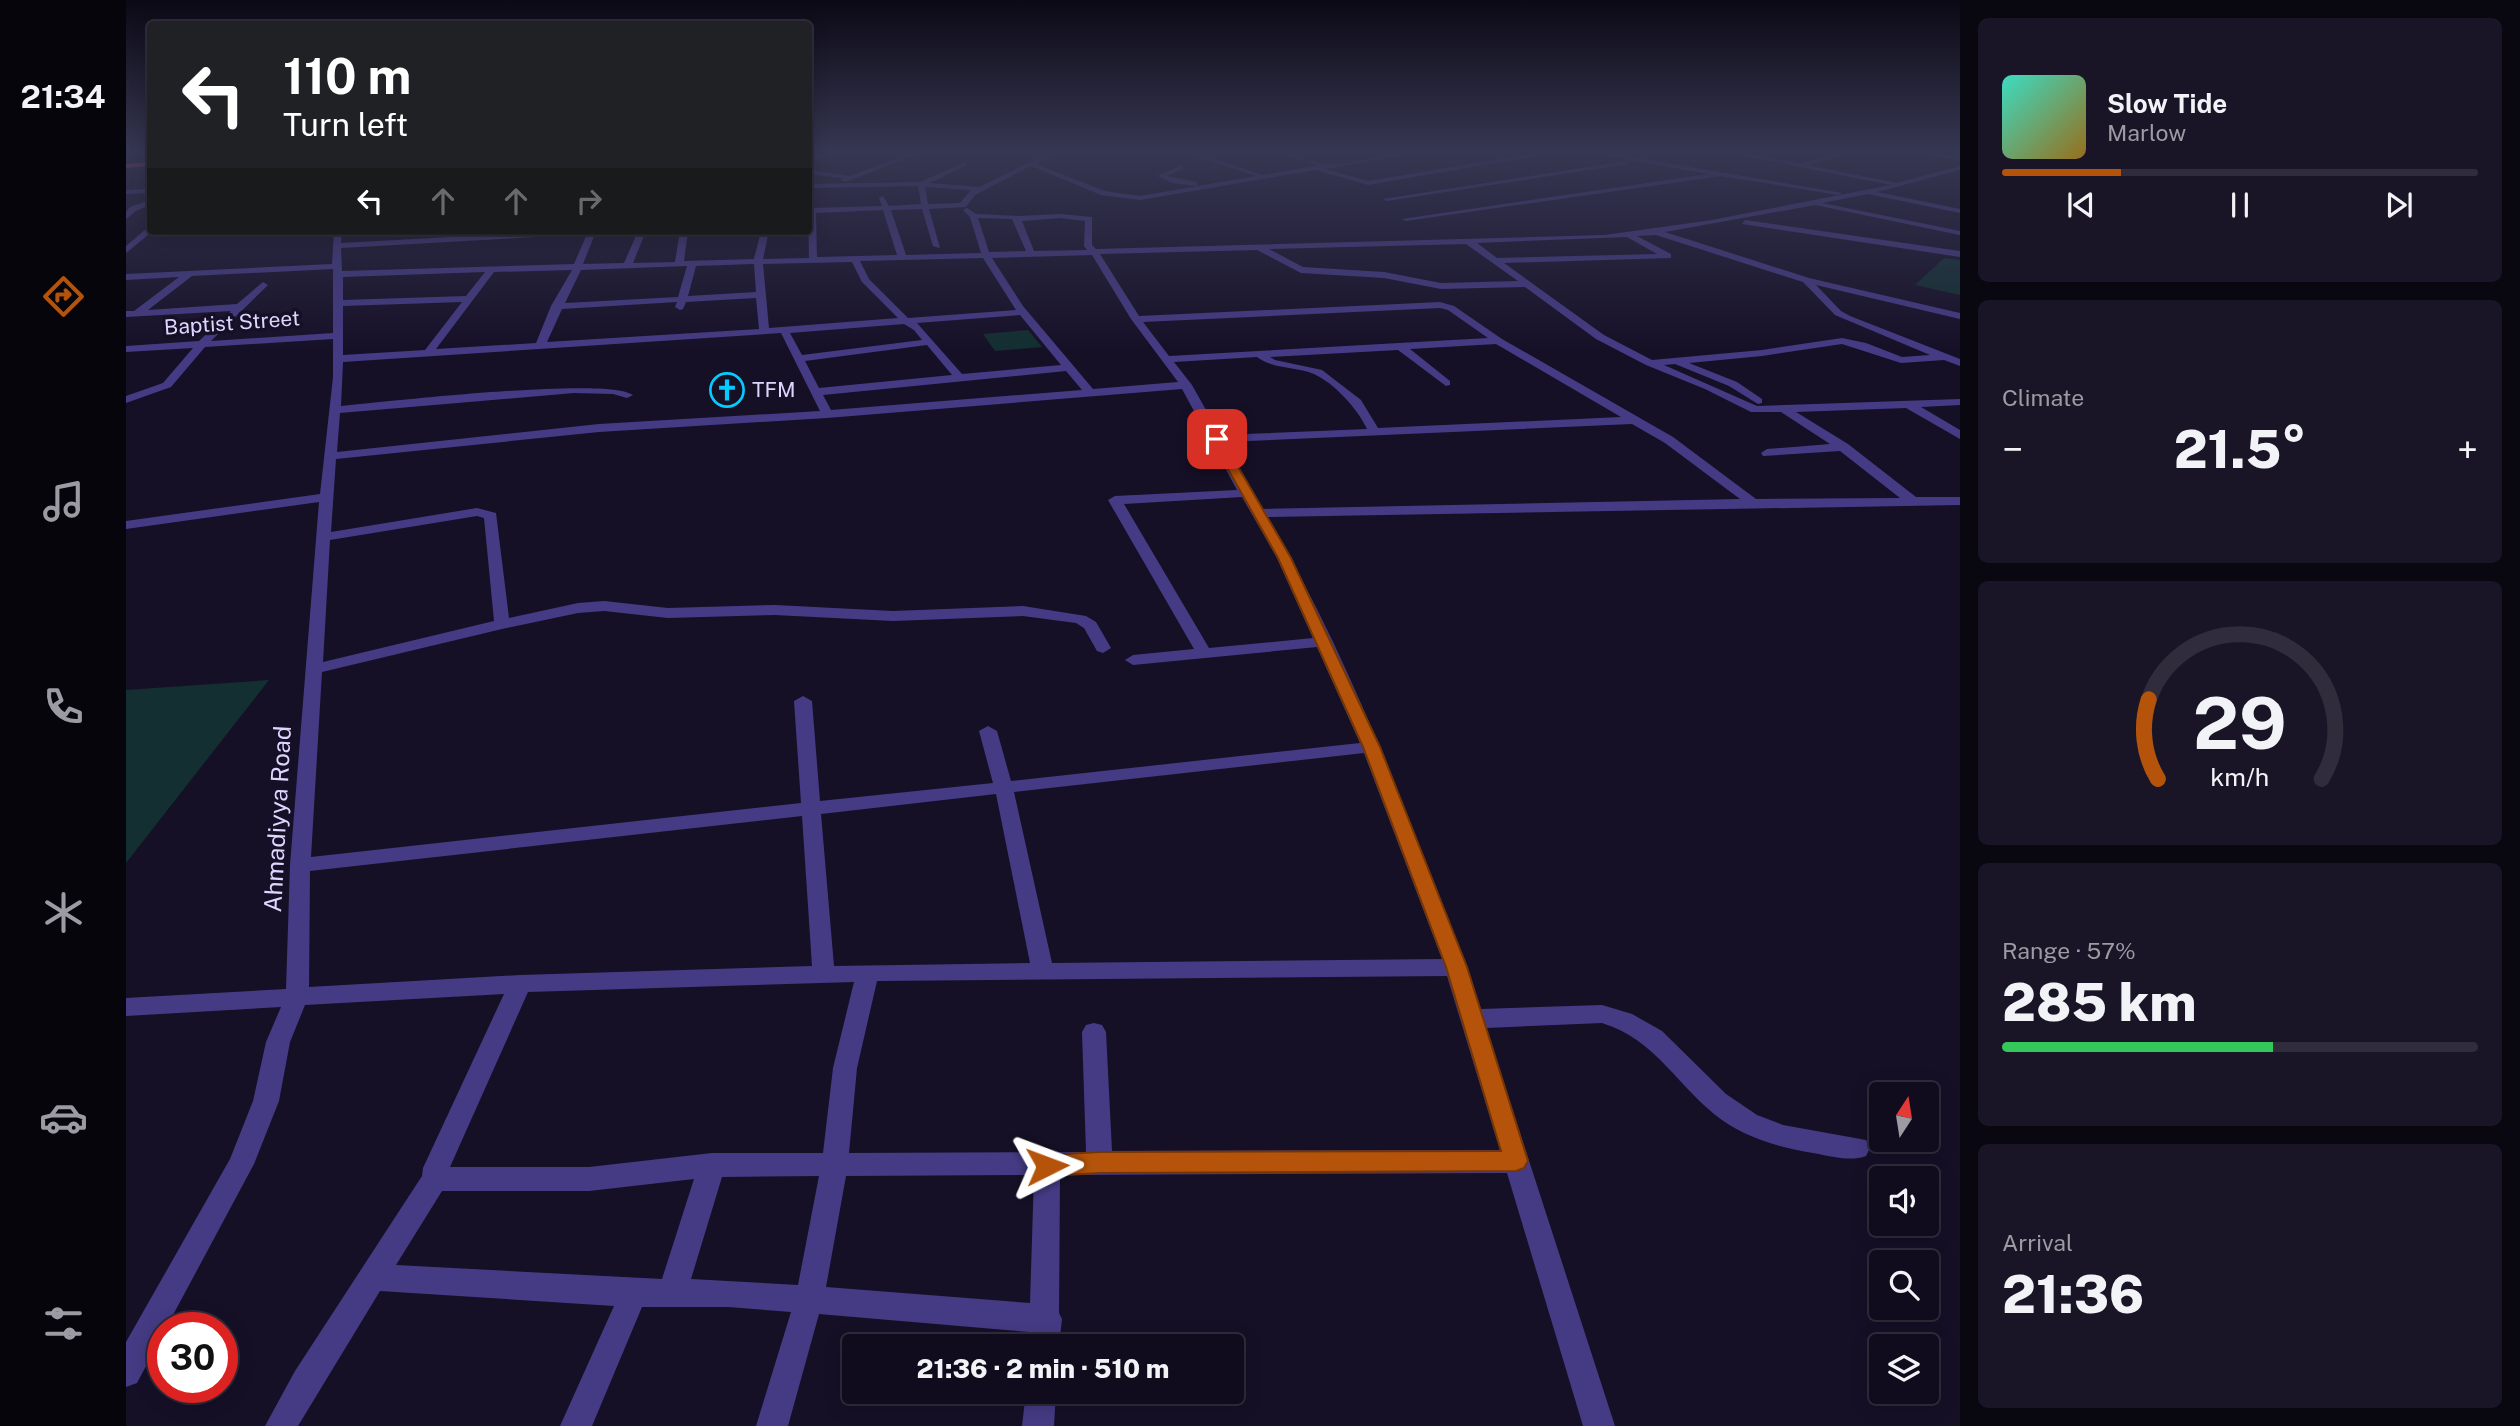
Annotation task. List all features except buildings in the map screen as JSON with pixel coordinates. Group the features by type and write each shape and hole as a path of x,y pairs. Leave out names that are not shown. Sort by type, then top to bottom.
{"street":[{"path":"888,218 902,257"},
{"path":"928,218 937,246"},
{"path":"974,218 986,255 1023,312 1089,391"},
{"path":"1031,254 1016,219 1067,218"},
{"path":"1086,218 1090,234 1087,243 1136,319 1186,385 1284,558 1371,747 1456,967 1516,1161 1549,1257 1599,1426"},
{"path":"1416,218 1406,219 1417,243"},
{"path":"337,262 434,271 1468,242 1629,235 1743,218"},
{"path":"1883,218 1960,233"},
{"path":"1732,220 1960,254"},
{"path":"138,226 147,227"},
{"path":"127,246 147,229"},
{"path":"1656,232 1806,280 1960,316"},
{"name":"Ahmadiyya Road","path":"126,1373 241,1164 266,1101 278,1042 297,997 300,865 340,335 338,235"},
{"path":"126,277 337,262 454,239 492,235"},
{"path":"540,346 556,306 579,267 591,235"},
{"path":"628,265 640,235"},
{"path":"679,264 683,235"},
{"path":"764,235 758,262 764,331"},
{"path":"812,235 813,260"},
{"path":"1496,261 1668,256 1629,235"},
{"path":"448,250 454,239"},
{"path":"1468,242 1600,337 1650,363 1709,387 1755,410 1960,402"},
{"path":"1258,247 1301,270 1384,275 1441,286 1528,284"},
{"path":"855,259 865,279 906,321 918,328 958,376"},
{"path":"434,271 441,260"},
{"path":"681,303 692,264"},
{"path":"428,353 492,269"},
{"path":"126,324 131,314 189,274"},
{"path":"1806,280 1838,313 1847,318 1960,363"},
{"path":"126,400 167,384 202,344 263,285"},
{"path":"556,306 681,303 760,295"},
{"path":"339,303 471,299"},
{"path":"1136,319 1440,305 1451,308 1498,341 1635,420 1705,465 1753,503"},
{"path":"131,314 242,307"},
{"path":"337,359 1023,312"},
{"path":"784,330 827,414"},
{"name":"Baptist Street","path":"126,349 340,335"},
{"path":"1167,359 1498,341"},
{"path":"1650,363 1842,341 1862,345 1901,360 1944,357"},
{"path":"799,359 928,342"},
{"path":"1400,346 1446,383"},
{"path":"1258,354 1272,363 1318,372 1357,402 1374,432"},
{"path":"1673,361 1732,384 1771,410"},
{"path":"816,392 1069,367"},
{"path":"330,456 599,428 939,407 1089,391 1186,385"},
{"path":"334,410 574,390 601,389 627,396"},
{"path":"1908,404 1960,435"},
{"path":"1785,410 1844,447 1912,501"},
{"path":"1217,439 1635,420"},
{"path":"1767,453 1844,447"},
{"path":"1204,653 1115,500 1247,494"},
{"path":"126,524 326,497"},
{"path":"1257,513 1960,501"},
{"path":"323,537 477,513 491,516 502,624"},
{"path":"314,669 502,624 578,608 604,606 668,613 775,610 893,617 1023,611 1080,619 1090,625 1103,648"},
{"path":"1133,660 1322,642"},
{"path":"803,701 824,975"},
{"path":"988,731 1043,971"},
{"path":"300,865 1371,747"},
{"path":"126,1007 520,984 868,973 1456,967"},
{"path":"772,1426 809,1300 834,1167 845,1068 868,973"},
{"path":"281,1426 435,1179 436,1168 520,984"},
{"path":"1472,1019 1602,1014 1622,1020 1643,1030 1718,1103 1756,1126 1794,1141 1857,1148"},
{"path":"1094,1032 1100,1163"},
{"path":"435,1179 589,1179 712,1166 1516,1161"},
{"path":"672,1293 712,1166"},
{"path":"372,1277 634,1293 728,1293 809,1300 1046,1332 1047,1166"},
{"path":"576,1426 634,1293"},
{"path":"1038,1426 1040,1404"}],"green space":[{"path":"1944,258 1960,260 1960,295 1915,285"},
{"path":"1028,330 1042,347 995,351 983,334"},
{"path":"269,680 126,863 126,690"}],"place":[{"name":"TFM","path":"727,390"}],"route":[{"path":"1047,1166 1100,1163 1516,1161 1456,967 1371,747 1284,558 1217,439"}]}
